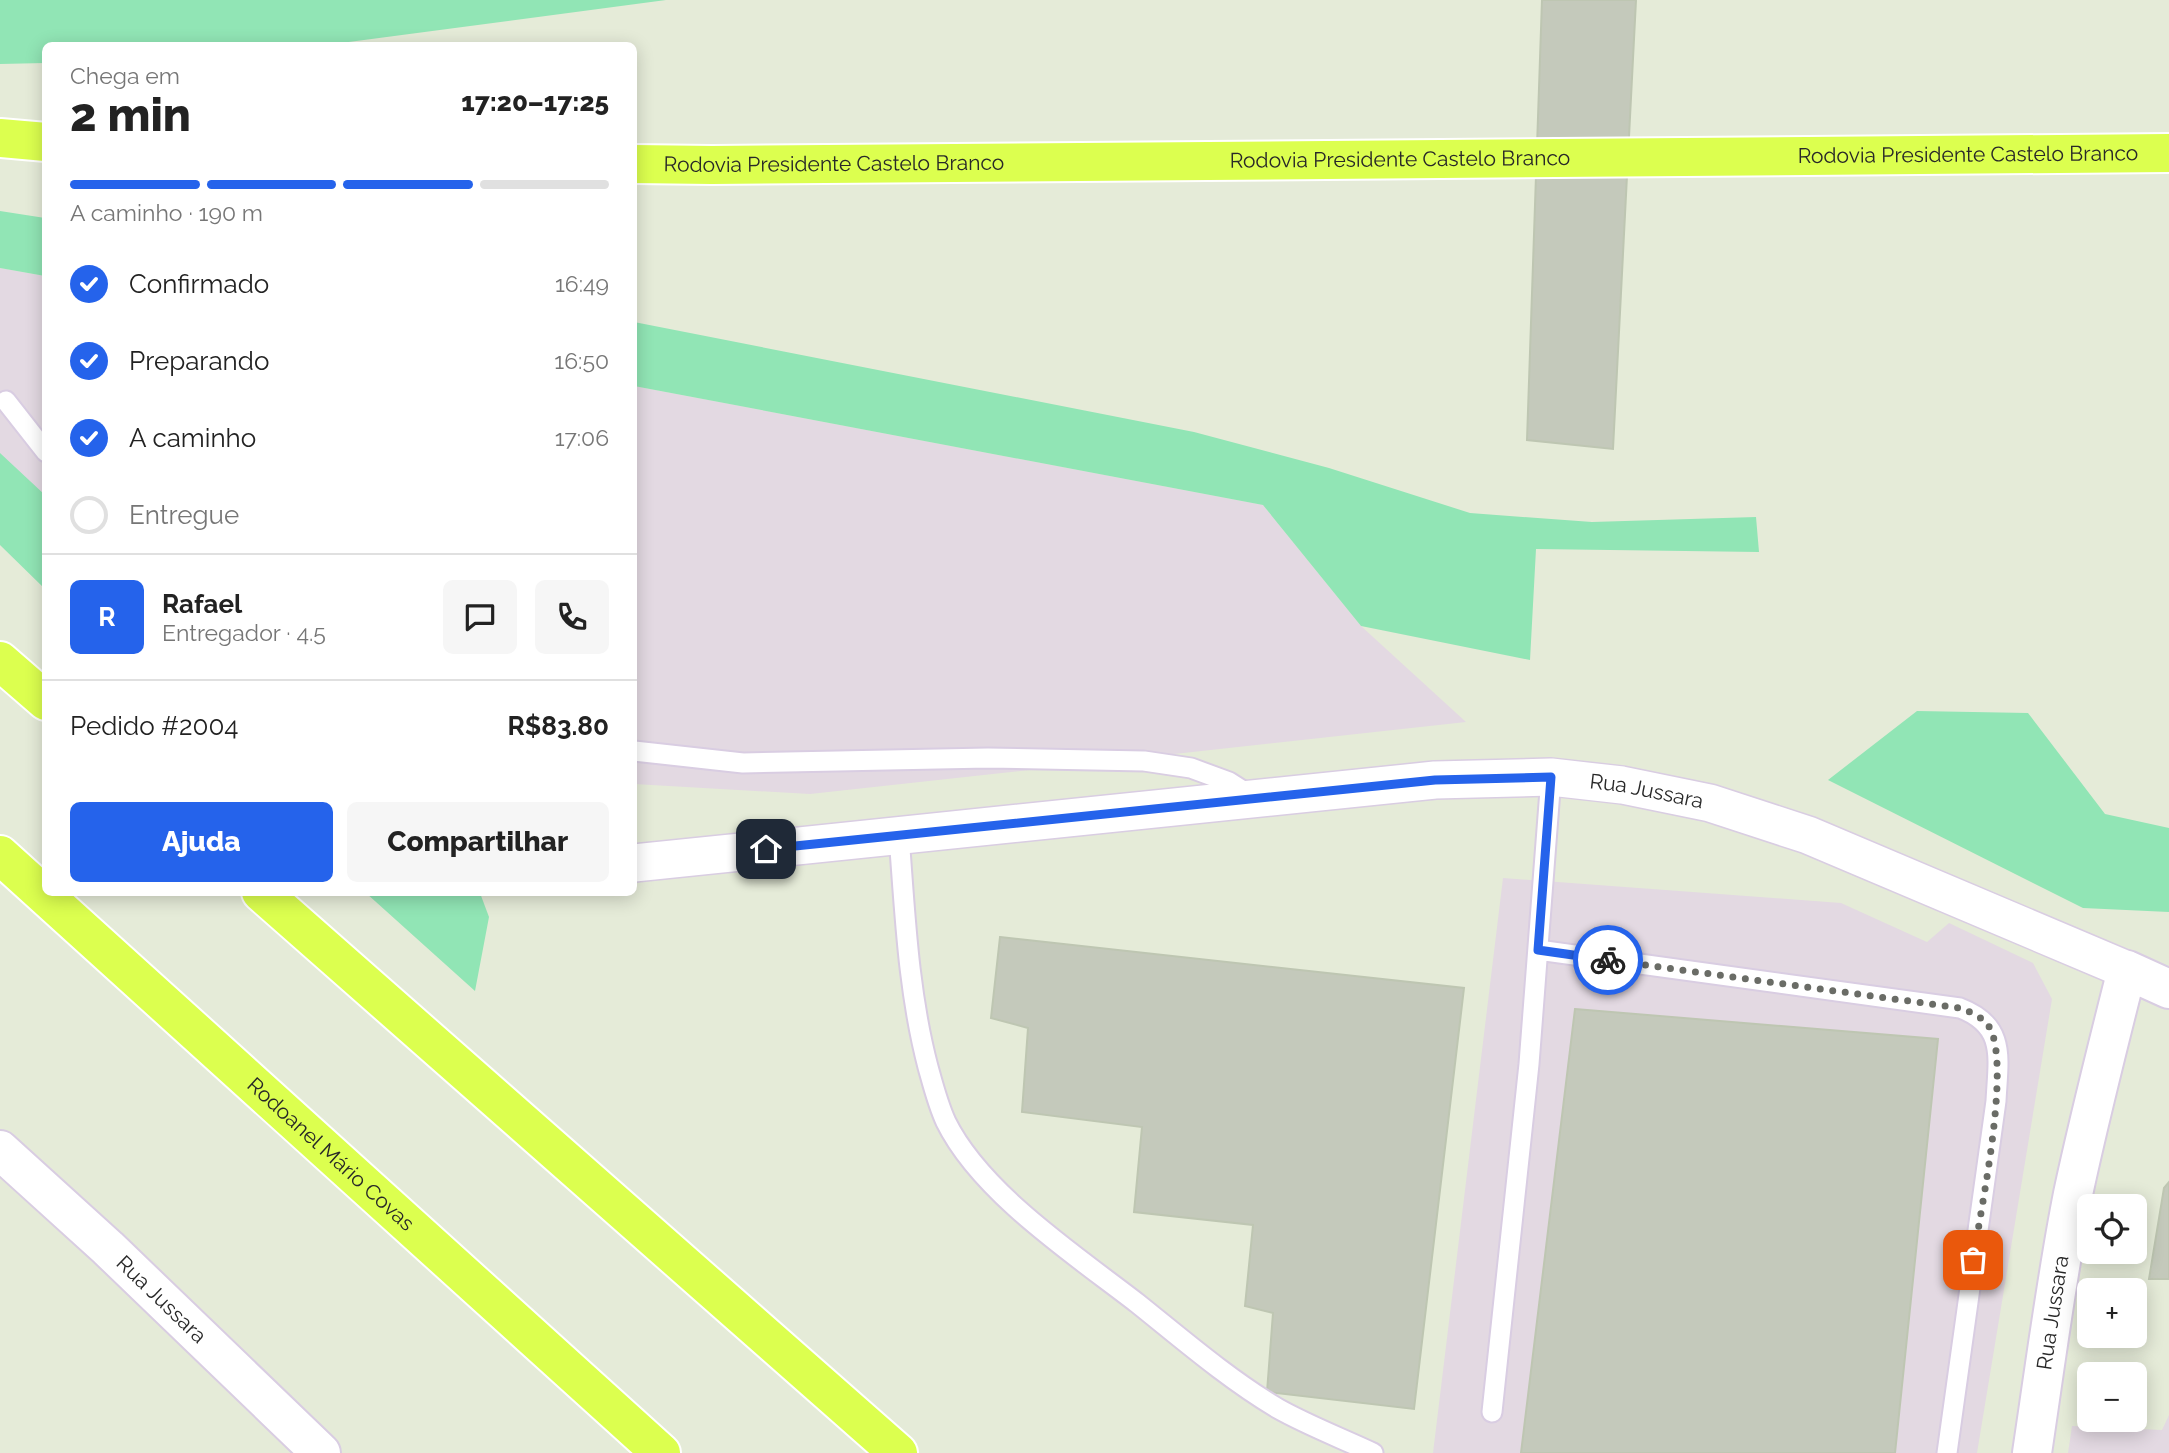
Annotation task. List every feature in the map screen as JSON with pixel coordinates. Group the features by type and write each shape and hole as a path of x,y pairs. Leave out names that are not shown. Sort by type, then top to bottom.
{"highway":[{"path":"0,138 42,142"},
{"name":"Rodovia Presidente Castelo Branco","path":"637,164 2169,153"},
{"path":"0,661 42,698"},
{"name":"Rodoanel Mário Covas","path":"0,855 42,893"},
{"name":"Rodoanel Mário Covas","path":"45,896 661,1453"},
{"path":"266,896 898,1453"}],"main road":[{"name":"Rua Jussara","path":"2032,1453 2057,1282 2073,1195 2127,971 2169,989"},
{"name":"Rua Jussara","path":"0,1150 108,1248 321,1453"}],"street":[{"name":"Rua Jussara","path":"637,863 1435,780 1551,777 1622,785 1710,803 1808,835 2127,971"}],"lane":[{"path":"6,401 42,447"},
{"path":"637,751 743,763 988,758 1144,761 1191,768 1229,782 1256,799"},
{"path":"1492,1412 1529,1063 1551,777"},
{"path":"899,836 909,968 923,1049 946,1122 971,1162 1004,1197 1046,1232 1226,1374 1278,1408 1373,1453"},
{"path":"1538,950 1960,1008 1976,1014 1987,1023 1997,1049 1996,1101 1947,1453"}],"shaded area":[{"path":"0,268 42,275 42,502 0,465"},
{"path":"637,387 1263,505 1361,626 1466,722 810,794 637,784"},
{"path":"1503,878 1841,903 1927,942 1949,923 2033,963 2052,999 1977,1453 1433,1453"},
{"path":"2169,1415 2169,1453 2068,1453 2072,1426 2077,1426 2077,1432 2162,1430"}],"green space":[{"path":"0,0 666,0 349,42 42,42 42,63 0,64"},
{"path":"0,211 42,218 42,275 0,268"},
{"path":"637,323 1194,432 1329,468 1470,513 1592,522 1756,517 1759,552 1536,549 1530,660 1361,626 1263,505 637,387"},
{"path":"0,453 42,492 42,586 0,545"},
{"path":"1917,711 2028,713 2105,814 2169,828 2169,912 2083,908 1828,780"},
{"path":"369,896 481,896 489,917 475,991"}],"building":[{"path":"1542,0 1636,0 1613,449 1527,440"},
{"path":"1000,937 1464,988 1414,1409 1267,1392 1273,1313 1245,1306 1253,1225 1134,1212 1142,1127 1022,1112 1028,1028 991,1018"},
{"path":"1575,1009 1938,1039 1895,1453 1521,1453"},
{"path":"2169,1182 2169,1279 2149,1279 2164,1188"}],"way so far":[{"path":"1608,960 1960,1008 1976,1014 1987,1023 1996,1041 1996,1101 1973,1260"}],"route":[{"path":"766,849 1435,780 1551,777 1538,950 1608,960"}]}
